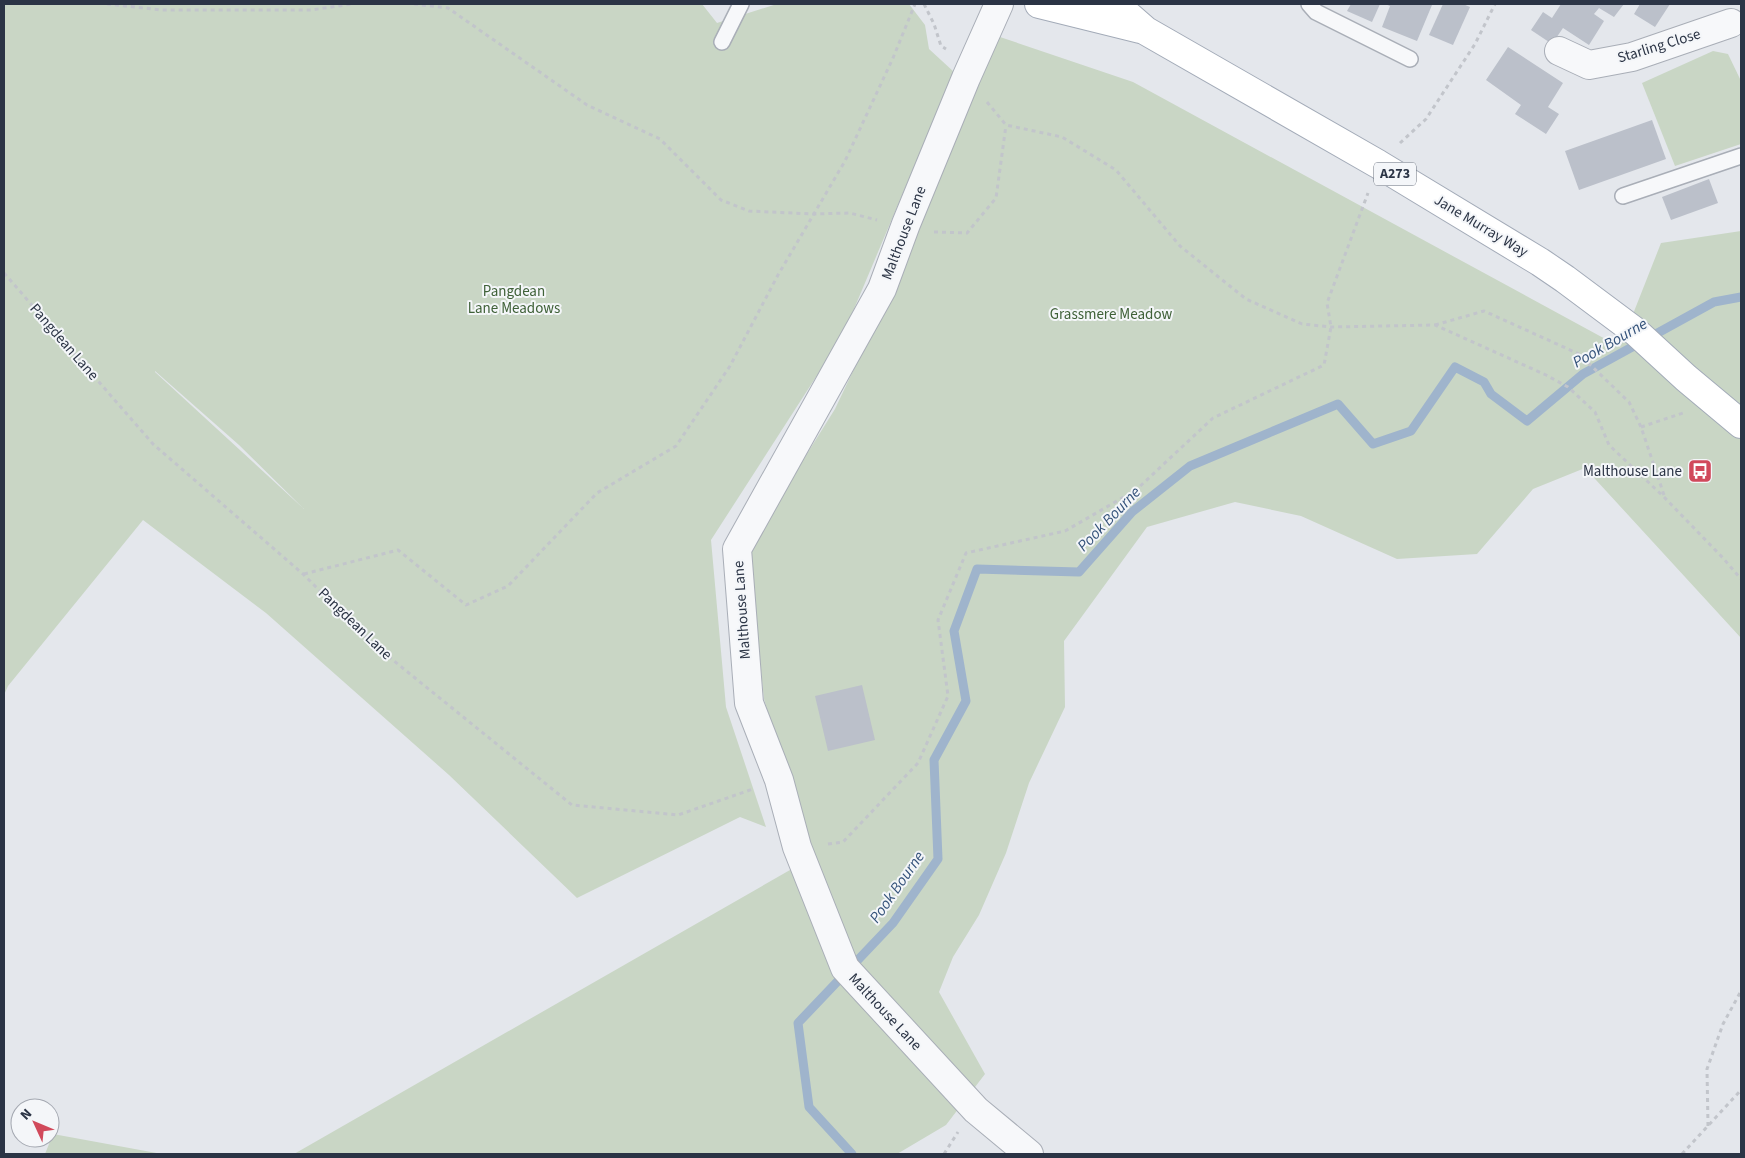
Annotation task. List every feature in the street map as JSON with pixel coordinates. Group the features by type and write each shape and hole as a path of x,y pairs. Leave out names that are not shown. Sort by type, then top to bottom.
{"main road":[{"name":"Jane Murray Way","path":"1039,4 1146,31"},
{"name":"Jane Murray Way","path":"1115,4 1146,31 1378,164 1548,268 1636,332 1741,424"}],"street":[{"name":"Malthouse Lane","path":"999,4 966,78 906,224 882,289 737,549 749,703 779,780 797,847 845,968 976,1110 1029,1154"},
{"name":"Starling Close","path":"1559,50 1589,65 1632,57 1733,21"}],"lane":[{"path":"722,42 741,4"},
{"path":"1309,4 1316,12 1410,59"},
{"path":"1623,196 1741,156"}],"path":[{"path":"107,4 162,10 311,10 352,4"},
{"path":"414,4 448,8 587,105 660,139 721,200 749,211 813,214"},
{"path":"303,574 398,550 466,605 508,586 597,493 676,446 730,366 778,275 845,161 915,4"},
{"path":"924,4 934,24 941,46 954,53 966,78"},
{"path":"797,847 843,842 918,763 948,696 938,620 966,553 1065,531 1136,490 1213,418 1324,365 1331,327 1327,303 1378,164 1426,119 1475,44 1495,4"},
{"path":"1006,125 1062,137 1116,170 1180,246 1246,299 1302,324 1331,327 1435,325 1484,311 1579,354 1629,402 1641,427 1664,497"},
{"name":"Pangdean Lane","path":"4,273 154,444 303,574 373,644 572,805 678,815 779,780"},
{"path":"1435,325 1568,386 1595,412 1610,446 1724,558 1741,580"},
{"path":"1708,1126 1707,1069 1722,1024 1741,990"},
{"path":"1682,1154 1741,1090"}],"green space":[{"name":"Pangdean Lane Meadows","path":"4,4 702,4 717,23 777,4 909,4 925,25 929,49 954,72 843,335 711,540 726,707 766,827 740,817 577,898 449,775 266,613 143,520 8,686 4,695","holes":["155,371 239,445 304,509"]},
{"name":"Grassmere Meadow","path":"997,36 1133,82 1620,347 1661,243 1741,231 1741,638 1585,468 1533,489 1477,554 1397,559 1301,516 1235,502 1147,527 1064,641 1065,707 1029,783 1006,853 979,915 953,957 939,992 985,1074 946,1125 897,1154 294,1154 811,858 764,699 748,548 835,409 863,350"},
{"path":"1713,51 1728,54 1741,81 1741,144 1675,166 1642,83"},
{"path":"60,1135 162,1154 45,1154 47,1148 60,1148"}],"building":[{"path":"1351,4 1380,4 1372,22 1347,11"},
{"path":"1385,4 1432,5 1417,41 1382,27 1390,6"},
{"path":"1443,4 1463,4 1470,7 1453,45 1429,35"},
{"path":"1561,4 1624,4 1614,17 1599,8 1594,14 1604,21 1589,45 1563,28 1552,44 1531,30 1543,12 1552,18"},
{"path":"1640,4 1670,4 1655,27 1634,14"},
{"path":"1508,47 1563,83 1548,107 1559,114 1546,134 1515,114 1521,105 1486,80"},
{"path":"1652,120 1666,159 1579,190 1565,151"},
{"path":"1709,179 1718,203 1671,220 1662,197"},
{"path":"862,685 875,740 828,751 815,696"}],"waterway":[{"name":"Pook Bourne","path":"852,1154 809,1107 798,1023 893,923 938,859 934,760 966,701 954,631 977,569 1079,572 1132,512 1190,466 1338,404 1373,444 1411,431 1455,367 1484,382 1491,394 1527,421 1583,374 1714,302 1741,297"}],"place":[{"name":"Malthouse Lane","path":"1700,471"}]}
